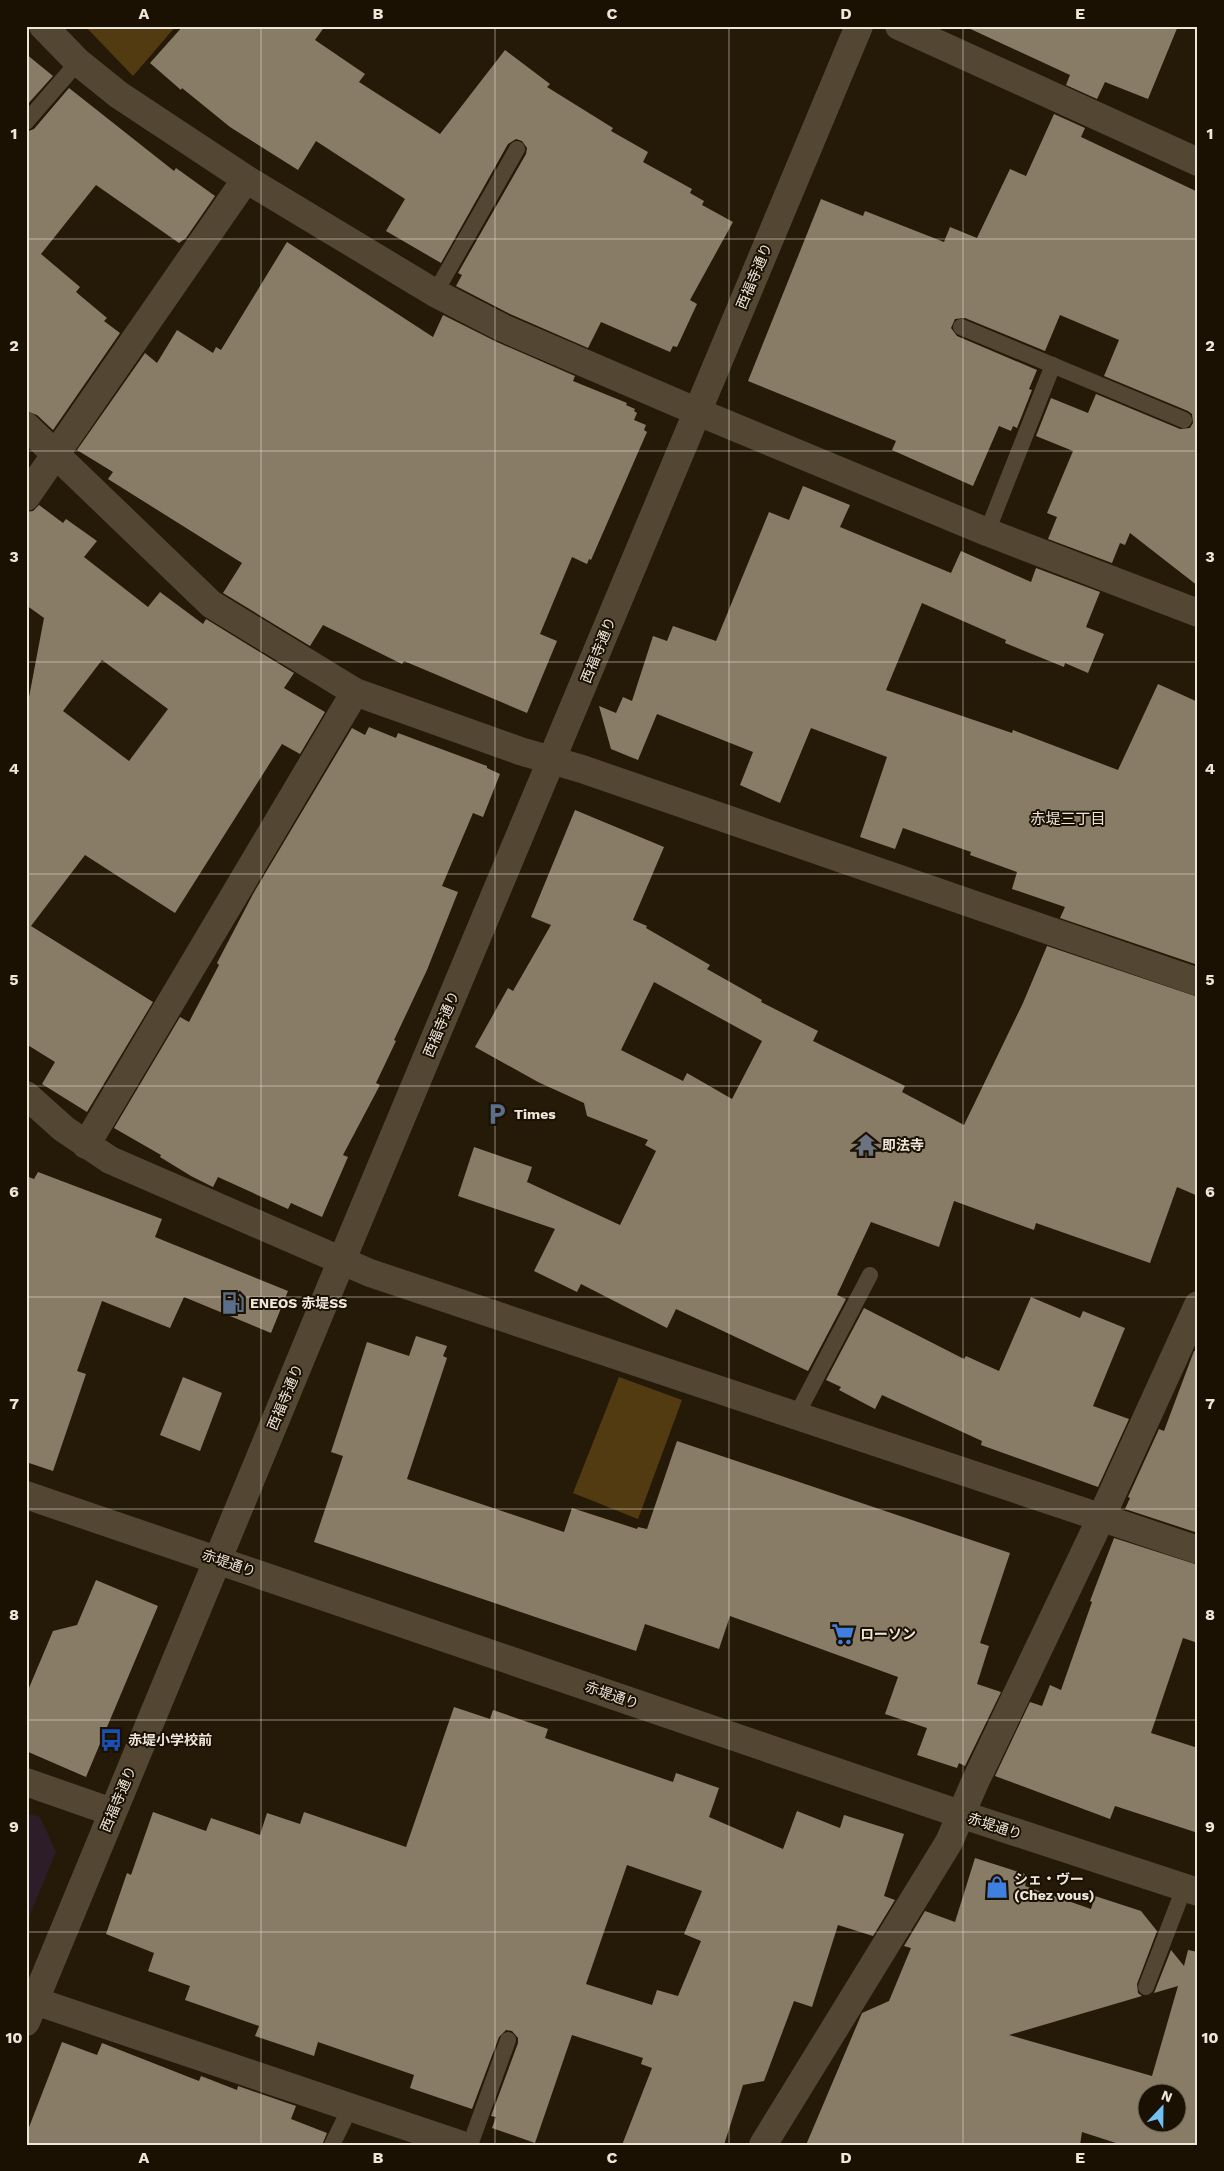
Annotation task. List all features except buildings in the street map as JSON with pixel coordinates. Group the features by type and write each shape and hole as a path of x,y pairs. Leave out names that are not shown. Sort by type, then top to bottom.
{"street":[{"path":"43,26 78,62 119,95 246,179 435,294 503,328 698,412 987,532 1198,613"},
{"name":"西福寺通り","path":"31,2011 341,1262 859,26"},
{"path":"899,26 1198,162"},
{"path":"26,497 246,179"},
{"path":"26,426 211,604 355,692 520,751 553,760 1198,982"},
{"path":"86,1145 355,692"},
{"path":"26,1095 64,1129 110,1160 370,1274 1198,1550"},
{"path":"763,2145 949,1842 960,1814 1101,1518 1198,1305"},
{"name":"赤堤通り","path":"26,1495 960,1814 1191,1890"},
{"path":"26,1782 112,1812"},
{"path":"31,2011 350,2108 462,2145"}],"lane":[{"path":"26,122 78,62"},
{"path":"435,294 517,149"},
{"path":"961,327 1184,420"},
{"path":"987,532 1053,365"},
{"path":"796,1416 870,1275"},
{"path":"1146,1987 1191,1890"},
{"path":"470,2145 508,2040"},
{"path":"332,2145 350,2108"}],"shaded area":[{"path":"85,26 176,26 133,76"},
{"path":"619,1377 682,1400 638,1519 573,1493"},
{"path":"26,1813 40,1817 56,1852 26,1924"}],"place":[{"name":"Times","path":"497,1114"},
{"name":"即法寺","path":"866,1145"},
{"name":"ENEOS 赤堤SS","path":"233,1303"},
{"name":"ローソン","path":"843,1634"},
{"name":"赤堤小学校前","path":"111,1740"},
{"name":"シェ・ヴー (Chez vous)","path":"997,1887"}],"district":[{"name":"赤堤三丁目","path":"1068,819"}]}
